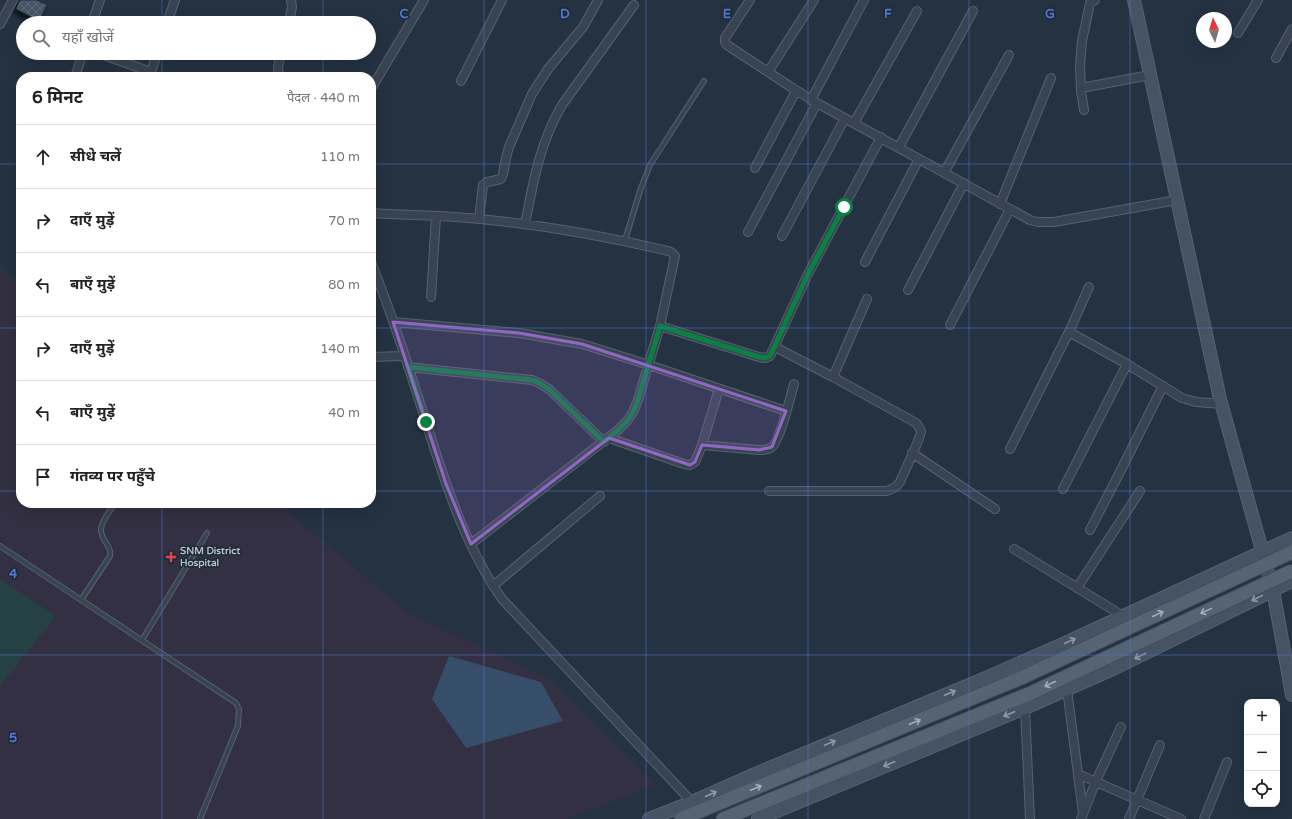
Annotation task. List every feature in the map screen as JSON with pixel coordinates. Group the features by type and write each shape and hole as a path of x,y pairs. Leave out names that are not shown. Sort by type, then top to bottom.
{"main road":[{"path":"1134,0 1222,404 1273,590 1292,695"},
{"path":"649,819 996,674 1292,538"},
{"path":"682,819 1021,678 1292,552"},
{"path":"723,819 1031,693 1292,571"},
{"path":"758,819 1025,708 1115,668 1292,581"}],"street":[{"path":"0,24 13,0"},
{"path":"94,16 100,0"},
{"path":"169,16 175,0"},
{"path":"376,81 424,0"},
{"path":"461,81 502,0"},
{"path":"479,219 483,185 486,182 501,179 509,147 532,94 557,56 581,31 598,0"},
{"path":"750,0 727,34 725,38 727,45 796,91 1030,220 1045,223 1177,200"},
{"path":"768,72 814,0"},
{"path":"748,232 864,0"},
{"path":"1084,110 1080,65 1082,41 1090,3 1095,0"},
{"path":"1238,33 1258,0"},
{"path":"291,16 294,2"},
{"path":"525,224 541,151 555,117 634,6"},
{"path":"854,123 917,11"},
{"path":"899,147 973,11"},
{"path":"1276,58 1292,29"},
{"path":"944,173 1009,55"},
{"path":"77,72 81,60"},
{"path":"115,60 143,72"},
{"path":"151,72 155,60"},
{"path":"278,72 280,60"},
{"path":"1081,88 1150,75"},
{"path":"1000,204 1051,78"},
{"path":"755,168 796,91"},
{"path":"782,236 845,118"},
{"path":"660,326 759,357 765,358 770,356 807,276 881,137"},
{"path":"865,262 919,159"},
{"path":"908,290 964,183"},
{"path":"950,325 1010,209"},
{"path":"376,213 479,219 567,230 625,240 671,252 675,256 660,326 649,365 633,412 627,421 606,440 471,544"},
{"path":"431,297 436,216"},
{"path":"376,276 405,356 446,484 471,544 493,586 507,604 692,802"},
{"path":"1010,449 1069,332 1089,287"},
{"path":"833,377 867,299"},
{"path":"393,322 519,333 582,344 786,411"},
{"path":"1069,332 1127,364 1182,398 1222,404"},
{"path":"769,491 886,491 892,489 900,482 921,430 916,423 775,347"},
{"path":"376,357 405,356"},
{"path":"1063,489 1127,364"},
{"path":"408,367 532,380 550,390 606,440 690,465 695,462 702,445 719,389"},
{"path":"702,445 759,450 772,447 777,439 794,384"},
{"path":"1090,530 1163,386"},
{"path":"912,453 995,508"},
{"path":"1077,588 1140,491"},
{"path":"493,586 600,496"},
{"path":"1014,549 1123,616"},
{"path":"1067,689 1082,816"},
{"path":"1025,708 1030,819"},
{"path":"1082,816 1121,727"},
{"path":"1129,819 1160,746"},
{"path":"1204,819 1227,762"},
{"path":"1078,774 1178,818"}],"lane":[{"path":"625,240 641,188 650,165 704,81"},
{"path":"81,600 110,556 111,551 102,535 101,530 102,523 112,508"},
{"path":"142,640 207,533"},
{"path":"0,546 236,702 239,709 238,726 200,819"}],"highlighted area":[{"path":"393,322 519,333 582,344 786,411 772,447 759,450 702,445 695,462 690,465 609,438 471,544 446,484"}],"shaded area":[{"name":"SNM District Hospital","path":"0,267 16,281 16,508 284,508 406,611 550,679 656,785 567,819 0,819"}],"green space":[{"path":"0,579 56,616 0,686"}],"water":[{"path":"449,656 541,682 563,721 466,748 432,699"}],"building":[{"path":"20,0 37,0 47,5 42,16 29,16 16,9"}],"place":[{"name":"SNM District Hospital","path":"171,557"}],"route":[{"path":"426,422 408,367 532,380 550,390 604,442 627,421 633,412 660,326 759,357 765,358 770,356 807,276 844,207"}]}
